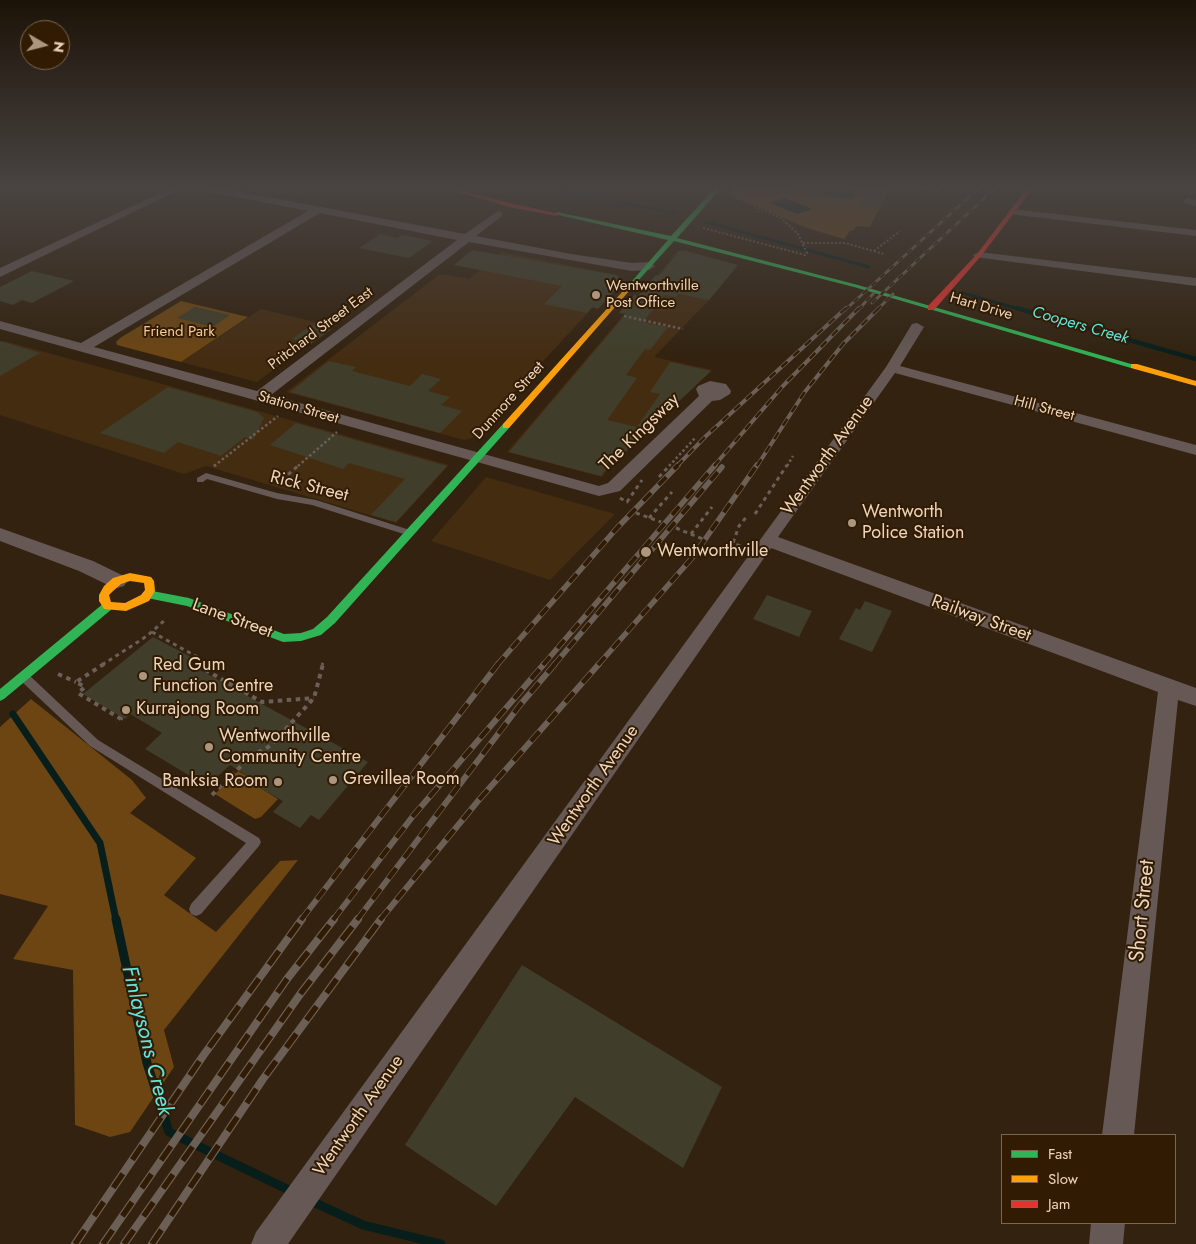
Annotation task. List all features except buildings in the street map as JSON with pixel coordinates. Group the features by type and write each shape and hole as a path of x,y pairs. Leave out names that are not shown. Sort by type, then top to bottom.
{"main road":[{"name":"Dunmore Street","path":"317,632 331,620 410,533 668,245"},
{"name":"Hart Drive","path":"700,245 931,308 1196,384"},
{"path":"931,308 987,245"},
{"name":"Hart Drive","path":"804,256 939,298 1099,343"},
{"path":"0,696 108,606 126,607 136,604 147,594 150,584 147,580 136,576 118,581 104,595 104,601 108,606"},
{"name":"Lane Street","path":"147,594 189,602 283,638 301,637 317,632"}],"street":[{"path":"0,272 57,245"},
{"path":"82,348 257,245"},
{"name":"Pritchard Street East","path":"259,397 458,245"},
{"path":"504,245 632,267 649,266"},
{"path":"979,255 1196,282"},
{"path":"571,258 627,272 636,281"},
{"name":"Station Street","path":"0,325 596,490"},
{"name":"Wentworth Avenue","path":"268,1244 767,540 892,368 918,327"},
{"name":"Hill Street","path":"892,368 1196,450"},
{"name":"The Kingsway","path":"596,490 607,490 614,487 708,396"},
{"path":"0,534 86,566 118,581"},
{"name":"Railway Street","path":"767,540 1196,697"},
{"name":"Short Street","path":"1118,1134 1168,687"},
{"path":"1106,1244 1108,1224"}],"lane":[{"name":"Rick Street","path":"200,480 206,476 267,494 313,502 410,533"},
{"path":"23,676 94,743 255,842 196,909"}],"path":[{"path":"767,245 804,256 805,247 804,245"},
{"path":"849,245 884,254"},
{"path":"874,251 882,245"},
{"path":"621,314 682,329"},
{"path":"212,467 279,415"},
{"path":"267,494 337,432"},
{"path":"659,477 696,437"},
{"path":"755,514 793,456"},
{"path":"620,498 627,502 642,480"},
{"path":"649,518 672,492"},
{"path":"691,534 712,507"},
{"path":"636,512 661,522"},
{"path":"740,546 733,543 739,526 748,515"},
{"path":"676,528 703,539"},
{"path":"76,682 152,632 165,620"},
{"path":"152,632 201,659 200,667 262,702 314,698"},
{"path":"212,795 251,756 270,746 314,698 323,662"},
{"path":"55,673 85,687 78,693 121,719 117,722"}],"shaded area":[{"path":"685,250 738,265 709,300 654,357 712,370 625,453 617,456 602,477 507,452 678,251"},
{"path":"502,252 617,275 620,278 472,438 464,440 286,392 440,274 469,279"},
{"path":"261,309 332,326 257,382 181,362"},
{"path":"4,341 449,465 396,523 206,466 184,474 0,415 0,343"},
{"path":"486,477 615,514 550,580 431,541"}],"green space":[{"name":"Friend Park","path":"181,301 248,317 181,362 117,345 116,342 120,338"},
{"path":"31,699 132,780 146,798 130,813 196,858 164,895 216,932 280,861 298,860 164,1030 174,1067 130,1132 110,1137 75,1125 73,970 13,959 48,906 0,894 0,727"},
{"path":"238,771 254,780 252,783 278,799 261,817 255,819 215,794"}],"waterway":[{"name":"Coopers Creek","path":"790,245 869,267"},
{"name":"Coopers Creek","path":"963,293 1022,310"},
{"name":"Coopers Creek","path":"1017,308 1196,359"},
{"name":"Finlaysons Creek","path":"13,714 100,843 116,920"},
{"name":"Finlaysons Creek","path":"116,919 147,1063 169,1132 293,1192"},
{"name":"Finlaysons Creek","path":"311,1201 363,1225 441,1244"}],"railway":[{"path":"845,310 916,245"},
{"path":"872,303 934,245"},
{"path":"858,310 874,293"},
{"path":"757,466 804,393 843,344 893,294"},
{"path":"677,466 706,436 846,308"},
{"path":"714,466 782,387 859,308"},
{"path":"497,665 617,528 678,465"},
{"path":"543,665 715,465"},
{"path":"598,665 692,558 757,465"},
{"path":"554,665 722,467"},
{"path":"301,920 498,664"},
{"path":"333,920 413,816 544,664"},
{"path":"357,920 520,705 555,664"},
{"path":"380,920 478,801 599,664"},
{"path":"75,1244 203,1056 302,919"},
{"path":"103,1244 287,979 334,919"},
{"path":"124,1244 301,993 358,919"},
{"path":"152,1244 263,1079 381,919"}],"traffic: fast":[{"path":"634,282 667,245"},
{"path":"703,245 856,286 1134,366"},
{"path":"147,594 189,602 283,638 301,637 317,632 331,620 506,426"},
{"path":"0,696 108,606"}],"traffic: slow":[{"path":"506,426 634,282"},
{"path":"1134,366 1196,384"},
{"path":"130,577 147,580 150,584 150,591 145,598 126,607 108,606 104,601 104,595 108,589 117,581 130,577"}],"traffic: jam":[{"path":"931,308 987,245"}],"place":[{"name":"Wentworthville Post Office","path":"596,295"},
{"name":"Wentworth Police Station","path":"852,523"},
{"name":"Wentworthville","path":"646,552"},
{"name":"Red Gum Function Centre","path":"143,676"},
{"name":"Kurrajong Room","path":"126,710"},
{"name":"Wentworthville Community Centre","path":"209,747"},
{"name":"Grevillea Room","path":"333,780"},
{"name":"Banksia Room","path":"278,782"}]}
